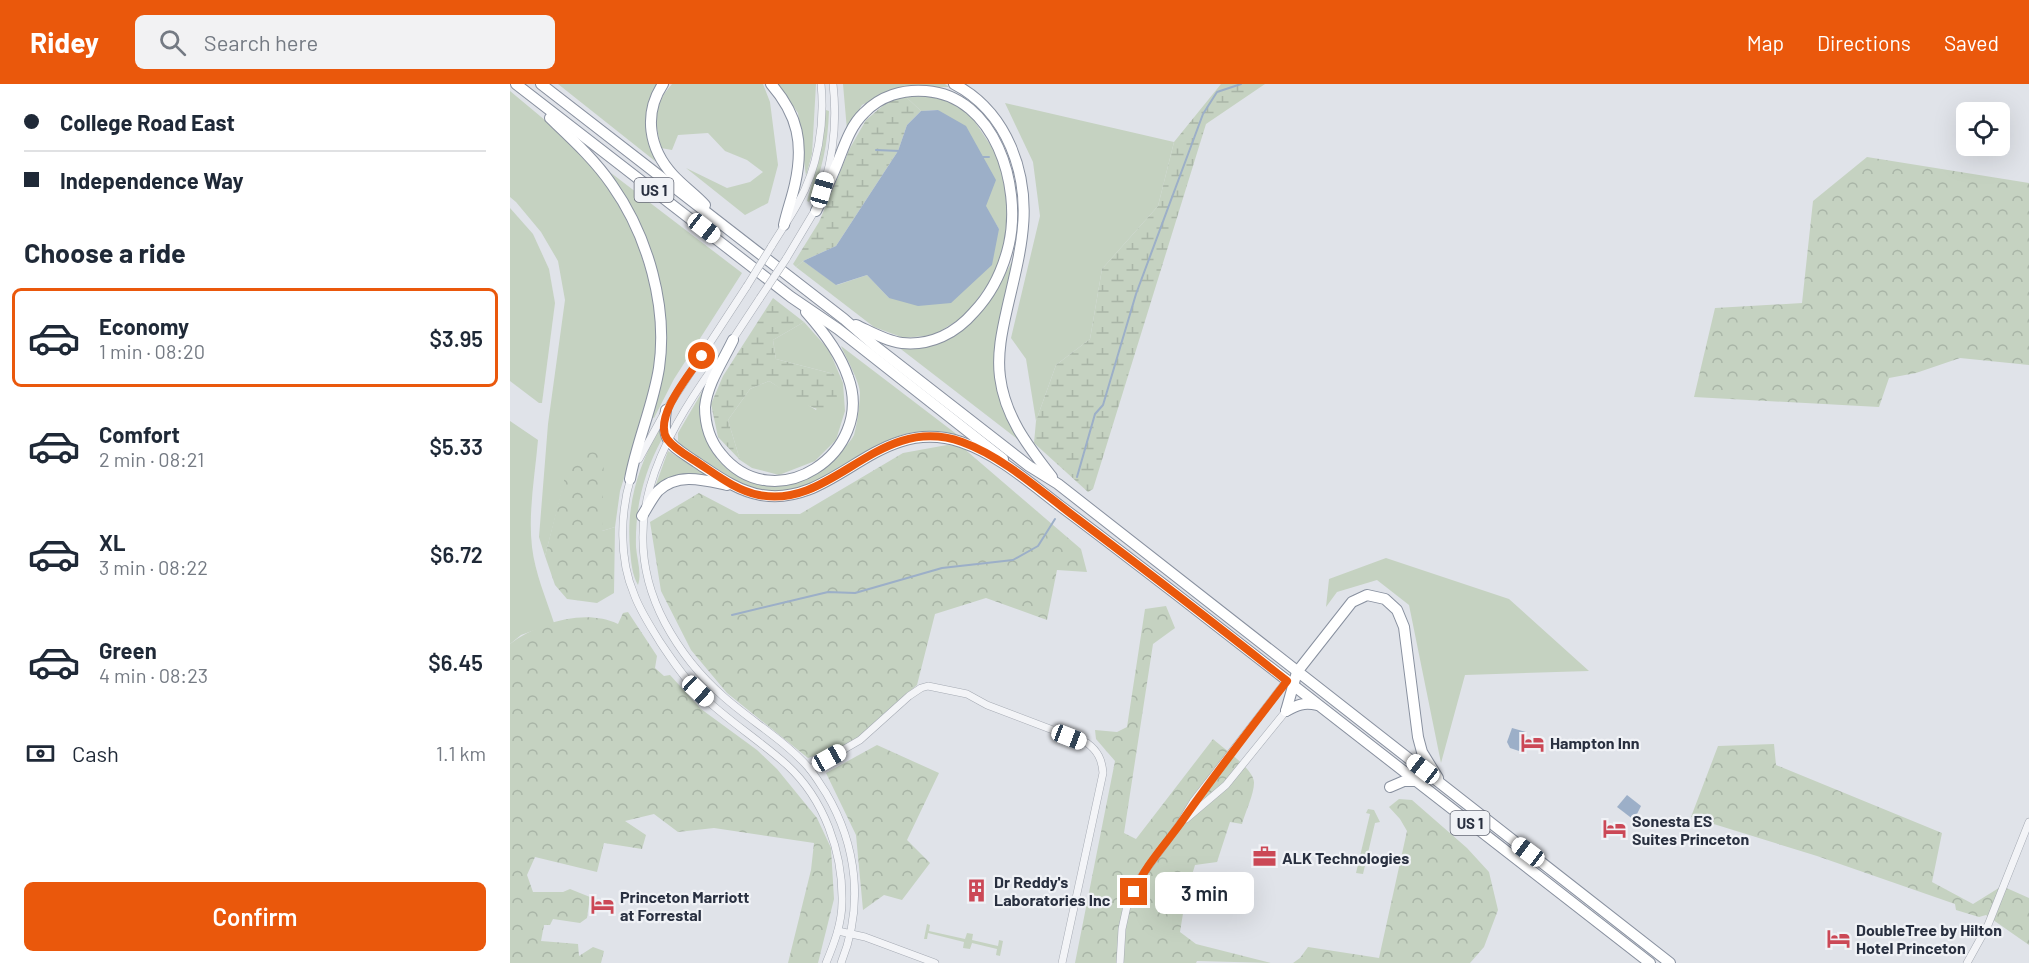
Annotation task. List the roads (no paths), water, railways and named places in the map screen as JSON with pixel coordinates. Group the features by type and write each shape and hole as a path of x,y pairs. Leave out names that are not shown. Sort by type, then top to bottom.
{"highway":[{"name":"US 1","path":"516,84 791,297 838,329 996,452 1021,476 1291,683 1648,962"},
{"path":"516,84 578,145 613,185 633,221 647,254 657,292 661,328 659,366 654,394 637,445 630,479"},
{"name":"US 1","path":"542,84 844,319 875,346 1029,466 1058,484 1670,963"},
{"path":"663,84 650,112 651,133 656,152 673,175 695,194 723,225"},
{"path":"771,84 787,105 796,126 800,148 795,187 788,204 784,225"},
{"path":"954,84 981,101 996,118 1007,138 1021,176 1025,219 1023,240 1002,330 999,356 1000,377 1005,401 1014,423 1027,446 1058,484"},
{"path":"816,210 850,132 863,114 876,103 894,94 914,90 937,92 956,99 972,110 987,127 1006,170 1011,191 1012,218 1009,243 1002,269 992,289 966,321 953,332 918,344 889,340 844,319"},
{"path":"733,340 709,388 705,406 706,424 714,446 728,463 741,473 759,480 777,481 797,478 816,470 842,443 851,420 853,399 849,379 839,357 816,324 791,297"},
{"path":"666,410 663,430 668,440 684,454 735,487"},
{"path":"642,516 658,492 681,479 700,479 759,495 796,494 813,488 882,448 899,440 915,437 934,436 962,442 1021,476"},
{"path":"1286,711 1291,683 1297,672 1352,602 1368,595 1385,598 1397,610 1404,627 1418,737 1422,752 1441,783"},
{"path":"1286,711 1308,703 1320,706"},
{"path":"1389,760 1392,774 1390,787 1404,781 1416,781"}],"street":[{"path":"821,84 822,113 815,158 799,201 644,448 630,479 624,506 623,533 633,594 648,623 676,665 698,691 725,716 789,766 814,797 825,817 837,853 842,902 838,931 826,963"},
{"path":"833,84 835,120 833,144 816,210 733,340 702,383 668,440 655,466 642,516 642,539 649,587 654,602 678,647 724,697 810,769 835,808 850,848 855,900 850,934 841,963"},
{"path":"1120,963 1122,929 1127,906 1140,878 1193,802 1291,683"},
{"path":"810,769 860,740 909,696 928,686 968,694 987,705 1087,743 1094,748 1099,755 1103,773 1062,963"},
{"path":"1179,825 1226,785 1286,711"},
{"path":"1967,963 1988,925 2029,822"},
{"path":"838,931 935,963"}],"water":[{"path":"938,110 966,126 996,180 986,206 999,229 992,265 951,303 918,306 889,298 867,275 836,285 803,261 836,246 898,151 907,125 921,111"},
{"path":"1512,728 1526,732 1519,751 1510,748 1507,742"},
{"path":"1627,795 1641,806 1634,820 1617,807"}],"waterway":[{"path":"1077,477 1095,414 1103,405 1136,294 1203,114 1217,92 1241,84"},
{"path":"876,150 900,151"},
{"path":"982,157 989,157"},
{"path":"732,615 828,592 855,593 942,568 1013,560 1038,546 1055,519"}],"place":[{"name":"Hampton Inn","path":"1532,742"},
{"name":"Sonesta ES Suites Princeton","path":"1614,829"},
{"name":"ALK Technologies","path":"1264,857"},
{"name":"Dr Reddy's Laboratories Inc","path":"976,890"},
{"name":"Princeton Marriott at Forrestal","path":"602,905"},
{"name":"DoubleTree by Hilton Hotel Princeton","path":"1838,938"}]}
